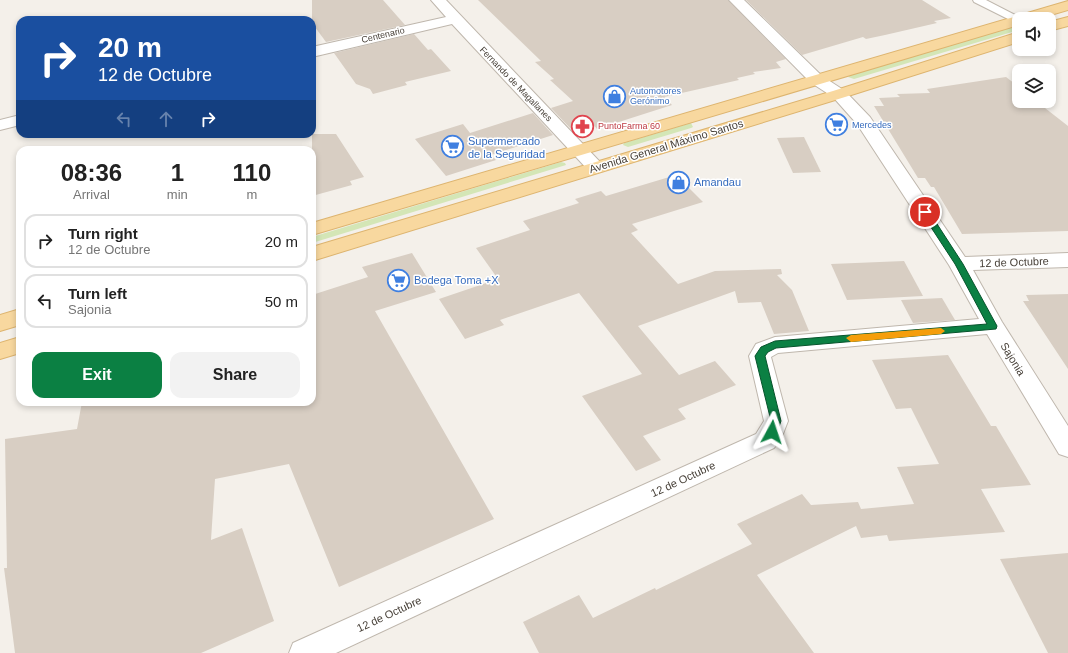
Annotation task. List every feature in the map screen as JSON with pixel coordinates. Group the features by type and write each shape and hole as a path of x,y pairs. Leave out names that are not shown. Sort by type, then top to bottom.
{"main road":[{"name":"Avenida General Máximo Santos","path":"1050,12 1068,5"},
{"path":"1056,25 1068,21"},
{"name":"Avenida General Máximo Santos","path":"316,229 816,79 1012,26"},
{"name":"Avenida General Máximo Santos","path":"316,253 839,94 1012,27"},
{"path":"0,323 16,318"},
{"path":"0,351 16,345"}],"street":[{"name":"Fernando de Magallanes","path":"438,0 454,19 595,167"},
{"name":"Sajonia","path":"736,0 816,79 839,94 864,121 959,264 993,326 1068,447"},
{"name":"Centenario","path":"316,51 454,19"},
{"path":"0,125 16,121"},
{"name":"12 de Octubre","path":"959,264 1068,260"},
{"name":"12 de Octubre","path":"304,653 765,441 772,432 776,421 760,356 764,350 775,345 993,326"}],"lane":[{"path":"978,0 1012,20"}],"green space":[{"path":"1012,27 1012,32 854,79 848,77 850,75"},
{"path":"691,123 693,127 691,128 628,147 623,145 624,143"},
{"path":"561,162 565,163 566,165 316,242 316,236"}],"building":[{"path":"312,0 383,0 405,25 326,42 316,28 316,16 312,16"},
{"path":"478,0 728,0 786,59 776,62 781,68 753,72 755,74 737,78 739,80 664,97 672,105 597,129 591,122 571,129 551,108 573,101 550,80 554,79 535,62 541,61"},
{"path":"746,0 922,0 951,18 934,21 937,23 885,35 866,39 863,37 802,55"},
{"path":"414,34 428,50 431,49 451,71 405,82 407,85 373,94 370,89 356,84 334,53"},
{"path":"1006,77 1012,82 1012,108 1045,108 1068,126 1068,231 962,234 934,187 931,187 925,178 918,178 874,106 884,106 879,98 900,97 897,94 930,93 927,89"},
{"path":"533,113 553,135 491,155 496,160 446,176 415,139 463,124 470,133"},
{"path":"316,134 336,134 364,177 350,181 352,185 316,195 316,146 312,146 312,138 316,138"},
{"path":"804,137 821,172 793,173 777,138"},
{"path":"676,175 703,202 632,224 638,230 631,233 678,284 715,271 781,269 782,274 777,275 792,290 809,331 774,334 761,302 738,303 735,291 638,326 679,375 715,361 736,385 678,409 686,419 643,436 661,460 636,471 582,396 642,374 579,293 500,320 504,325 465,339 439,299 498,279 476,248 530,230 523,221 579,203 575,199 601,191 606,196"},
{"path":"412,253 436,292 375,311 494,519 339,587 289,464 215,479 211,540 242,528 274,621 201,653 15,653 4,568 7,568 5,439 77,429 81,406 316,406 316,294 368,277 362,267"},
{"path":"904,261 923,296 847,300 831,264"},
{"path":"1068,294 1068,369 1023,301 1029,301 1026,295"},
{"path":"942,298 955,320 913,323 901,300"},
{"path":"948,355 991,426 996,426 1031,485 981,489 1005,532 889,541 887,535 861,538 856,526 757,575 814,653 539,653 523,622 579,595 593,618 655,588 656,590 752,544 737,524 802,494 811,505 858,502 861,509 914,504 897,467 939,464 911,408 896,409 872,360"},
{"path":"1068,553 1068,653 1048,653 1000,559"}],"slow traffic":[{"path":"851,338 941,331"}],"place":[{"name":"Automotores Gerónimo","path":"615,96"},
{"name":"Mercedes","path":"836,125"},
{"name":"PuntoFarma 60","path":"582,126"},
{"name":"Supermercado de la Seguridad","path":"452,147"},
{"name":"Amandau","path":"678,182"},
{"name":"Bodega Toma +X","path":"399,280"}],"route":[{"path":"772,432 776,421 760,356 764,350 775,345 993,326 959,264 925,212"}]}
